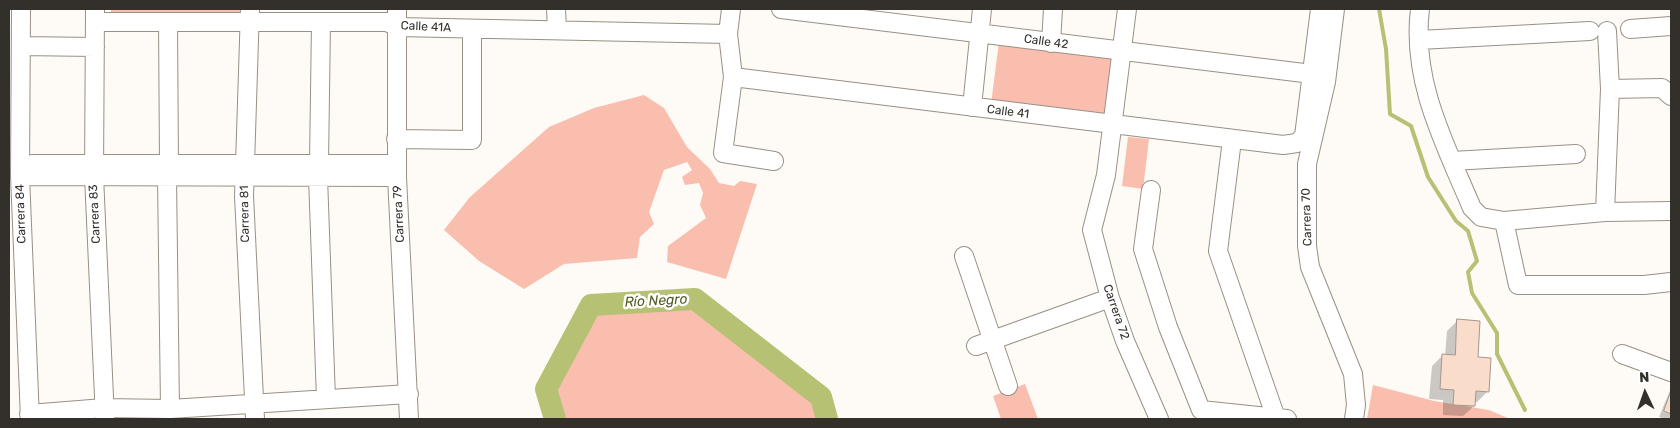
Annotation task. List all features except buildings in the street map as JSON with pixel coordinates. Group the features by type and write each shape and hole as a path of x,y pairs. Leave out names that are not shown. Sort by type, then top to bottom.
{"street":[{"name":"Carrera 84","path":"21,9 18,170 29,416"},
{"name":"Carrera 79","path":"397,9 396,139 409,419"},
{"path":"556,9 557,30"},
{"path":"731,9 728,34 733,77 724,153 774,160"},
{"name":"Calle 42","path":"781,9 910,17 979,32 1051,43 1312,74"},
{"path":"972,107 982,9"},
{"path":"1051,43 1053,9"},
{"name":"Carrera 72","path":"1127,9 1109,149 1100,200 1092,230 1110,298 1125,341 1159,419"},
{"path":"1283,145 1297,143 1304,136 1320,9"},
{"name":"Carrera 70","path":"1334,9 1326,82 1307,164 1307,237 1310,267 1353,374 1356,405 1354,419"},
{"path":"1420,9 1420,70 1428,103 1472,208 1481,217 1504,221 1605,212 1671,211"},
{"name":"Calle 41A","path":"95,15 168,22 250,15 321,22 387,22 397,27 728,34"},
{"name":"Carrera 83","path":"95,15 94,170 104,414"},
{"name":"Carrera 81","path":"250,15 244,196 254,412"},
{"path":"168,22 170,409"},
{"path":"321,22 319,171 326,399"},
{"path":"1630,28 1671,26"},
{"path":"396,139 472,140 472,29"},
{"path":"1605,212 1610,88 1607,31"},
{"path":"1419,40 1590,32"},
{"path":"21,46 96,47"},
{"name":"Calle 41","path":"733,77 1283,145"},
{"path":"1610,88 1662,88 1671,96"},
{"path":"1109,149 1124,133 1136,128"},
{"path":"1151,190 1143,249 1168,327 1201,410 1281,419 1218,251 1232,140"},
{"path":"1283,145 1307,164"},
{"path":"1452,161 1576,154"},
{"path":"18,170 397,170"},
{"path":"1504,221 1518,286 1644,285 1671,282"},
{"path":"964,256 1008,386"},
{"path":"976,346 1110,298"},
{"path":"1622,354 1671,372"},
{"path":"29,416 104,414 170,409 254,412 326,399 409,394"}],"shaded area":[{"path":"111,9 243,9 243,16 111,17"},
{"path":"999,42 1113,56 1105,118 991,104"},
{"path":"644,95 664,108 687,147 710,169 719,183 734,186 740,181 757,184 726,279 667,262 668,246 706,218 700,205 703,193 699,183 685,185 682,177 692,170 687,162 664,170 649,212 654,224 640,237 637,258 564,264 524,289 479,261 444,230 470,197 549,127 594,108"},
{"path":"1128,137 1149,139 1143,189 1122,186"},
{"path":"695,299 821,397 827,419 555,419 546,389 591,305"},
{"path":"1025,384 1038,419 1001,419 993,396"},
{"path":"1373,385 1434,401 1489,410 1510,419 1367,419"}],"waterway":[{"path":"1379,9 1386,49 1390,114 1411,126 1428,177 1456,221 1468,231 1477,261 1468,272 1472,293 1497,333 1497,354 1525,410"},
{"name":"Río Negro","path":"555,419 546,389 591,305 695,299 821,397 827,419"}]}
